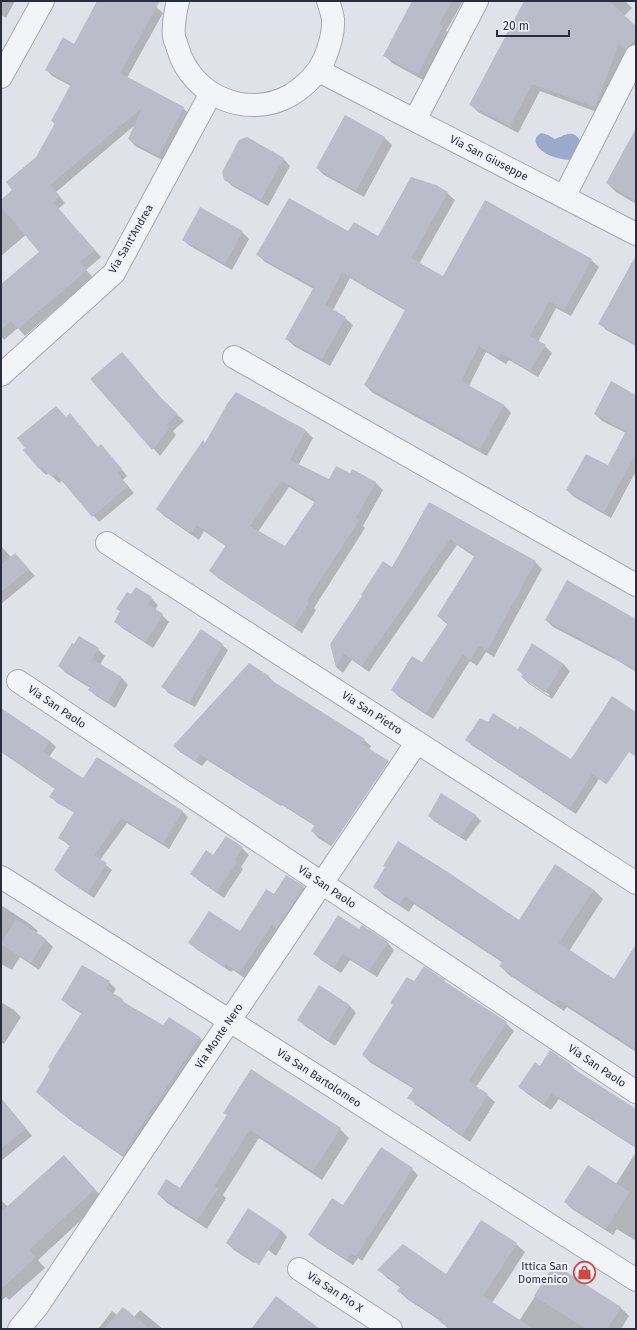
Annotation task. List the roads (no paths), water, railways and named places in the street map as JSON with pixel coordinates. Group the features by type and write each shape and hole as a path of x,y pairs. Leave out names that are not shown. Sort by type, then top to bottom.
{"street":[{"path":"1,76 43,1"},
{"path":"178,1 174,15 174,38 181,60 193,78 211,93 233,103 257,105 281,100 302,88 319,71 330,46 333,19 328,1"},
{"path":"415,120 477,1"},
{"path":"564,196 636,56"},
{"name":"Via San Giuseppe","path":"319,71 636,234"},
{"name":"Via Sant'Andrea","path":"1,375 114,273 211,93"},
{"path":"234,357 636,584"},
{"name":"Via San Pietro","path":"107,543 636,883"},
{"name":"Via San Paolo","path":"18,681 636,1092"},
{"name":"Via Monte Nero","path":"19,1329 37,1307 418,742"},
{"name":"Via San Bartolomeo","path":"1,877 636,1280"},
{"name":"Via San Pio X","path":"299,1269 365,1322 390,1329"}],"water":[{"path":"541,133 555,139 567,134 573,134 582,143 572,160 557,158 546,154 538,147 536,137"}],"place":[{"name":"Ittica San Domenico","path":"584,1272"}]}
